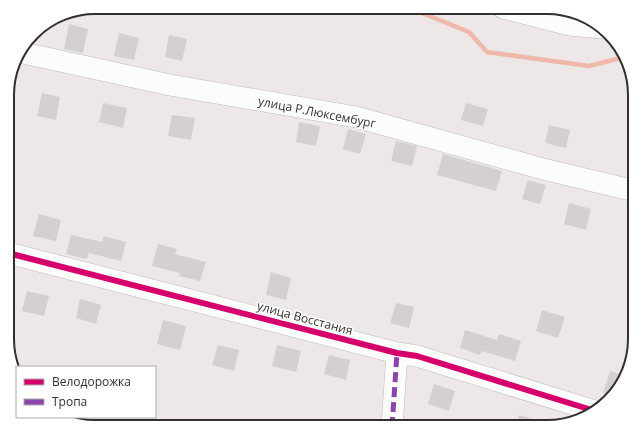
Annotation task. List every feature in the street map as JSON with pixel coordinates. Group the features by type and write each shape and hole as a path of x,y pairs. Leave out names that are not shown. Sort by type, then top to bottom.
{"street":[{"path":"528,14 570,24 589,26"},
{"name":"улица Р.Люксембург","path":"27,51 170,85 356,117 543,169 628,189"},
{"name":"улица Восстания","path":"14,255 397,353 417,356 589,408"},
{"path":"392,420 397,353"}],"building":[{"path":"69,24 88,29 83,53 64,49"},
{"path":"119,33 139,38 134,60 114,56"},
{"path":"169,35 187,39 182,61 165,57"},
{"path":"42,93 60,97 56,120 37,116"},
{"path":"103,103 127,108 123,128 99,122"},
{"path":"466,103 488,109 483,126 461,120"},
{"path":"172,115 195,118 191,140 168,136"},
{"path":"299,122 320,126 316,146 296,142"},
{"path":"549,125 570,130 566,148 545,143"},
{"path":"348,129 366,134 360,154 343,149"},
{"path":"396,141 417,146 412,166 391,161"},
{"path":"443,154 502,171 496,191 437,175"},
{"path":"528,180 546,185 540,204 522,199"},
{"path":"569,203 591,209 586,230 564,224"},
{"path":"39,214 61,220 56,241 33,236"},
{"path":"71,235 102,242 104,236 126,242 121,261 89,253 87,259 66,254"},
{"path":"158,244 177,249 175,254 206,262 200,281 179,276 180,273 152,266"},
{"path":"271,272 291,278 286,300 266,295"},
{"path":"27,291 49,296 44,316 22,311"},
{"path":"80,299 101,305 96,324 76,318"},
{"path":"396,303 414,307 409,328 390,323"},
{"path":"542,310 565,317 558,338 536,331"},
{"path":"163,320 186,326 180,350 157,344"},
{"path":"465,330 497,340 499,334 521,341 515,361 482,351 480,355 460,348"},
{"path":"218,345 239,350 234,371 212,365"},
{"path":"277,345 301,351 296,372 272,366"},
{"path":"329,355 350,360 346,380 324,374"},
{"path":"610,371 620,374 606,394 603,393"},
{"path":"434,384 455,391 449,411 428,404"},
{"path":"519,415 536,420 517,420"}],"waterway":[{"path":"424,14 469,32 487,52 589,66 619,59"}],"marked path":[{"path":"392,420 397,353"}],"cycle path":[{"path":"14,255 397,353 417,356 588,409"}]}
